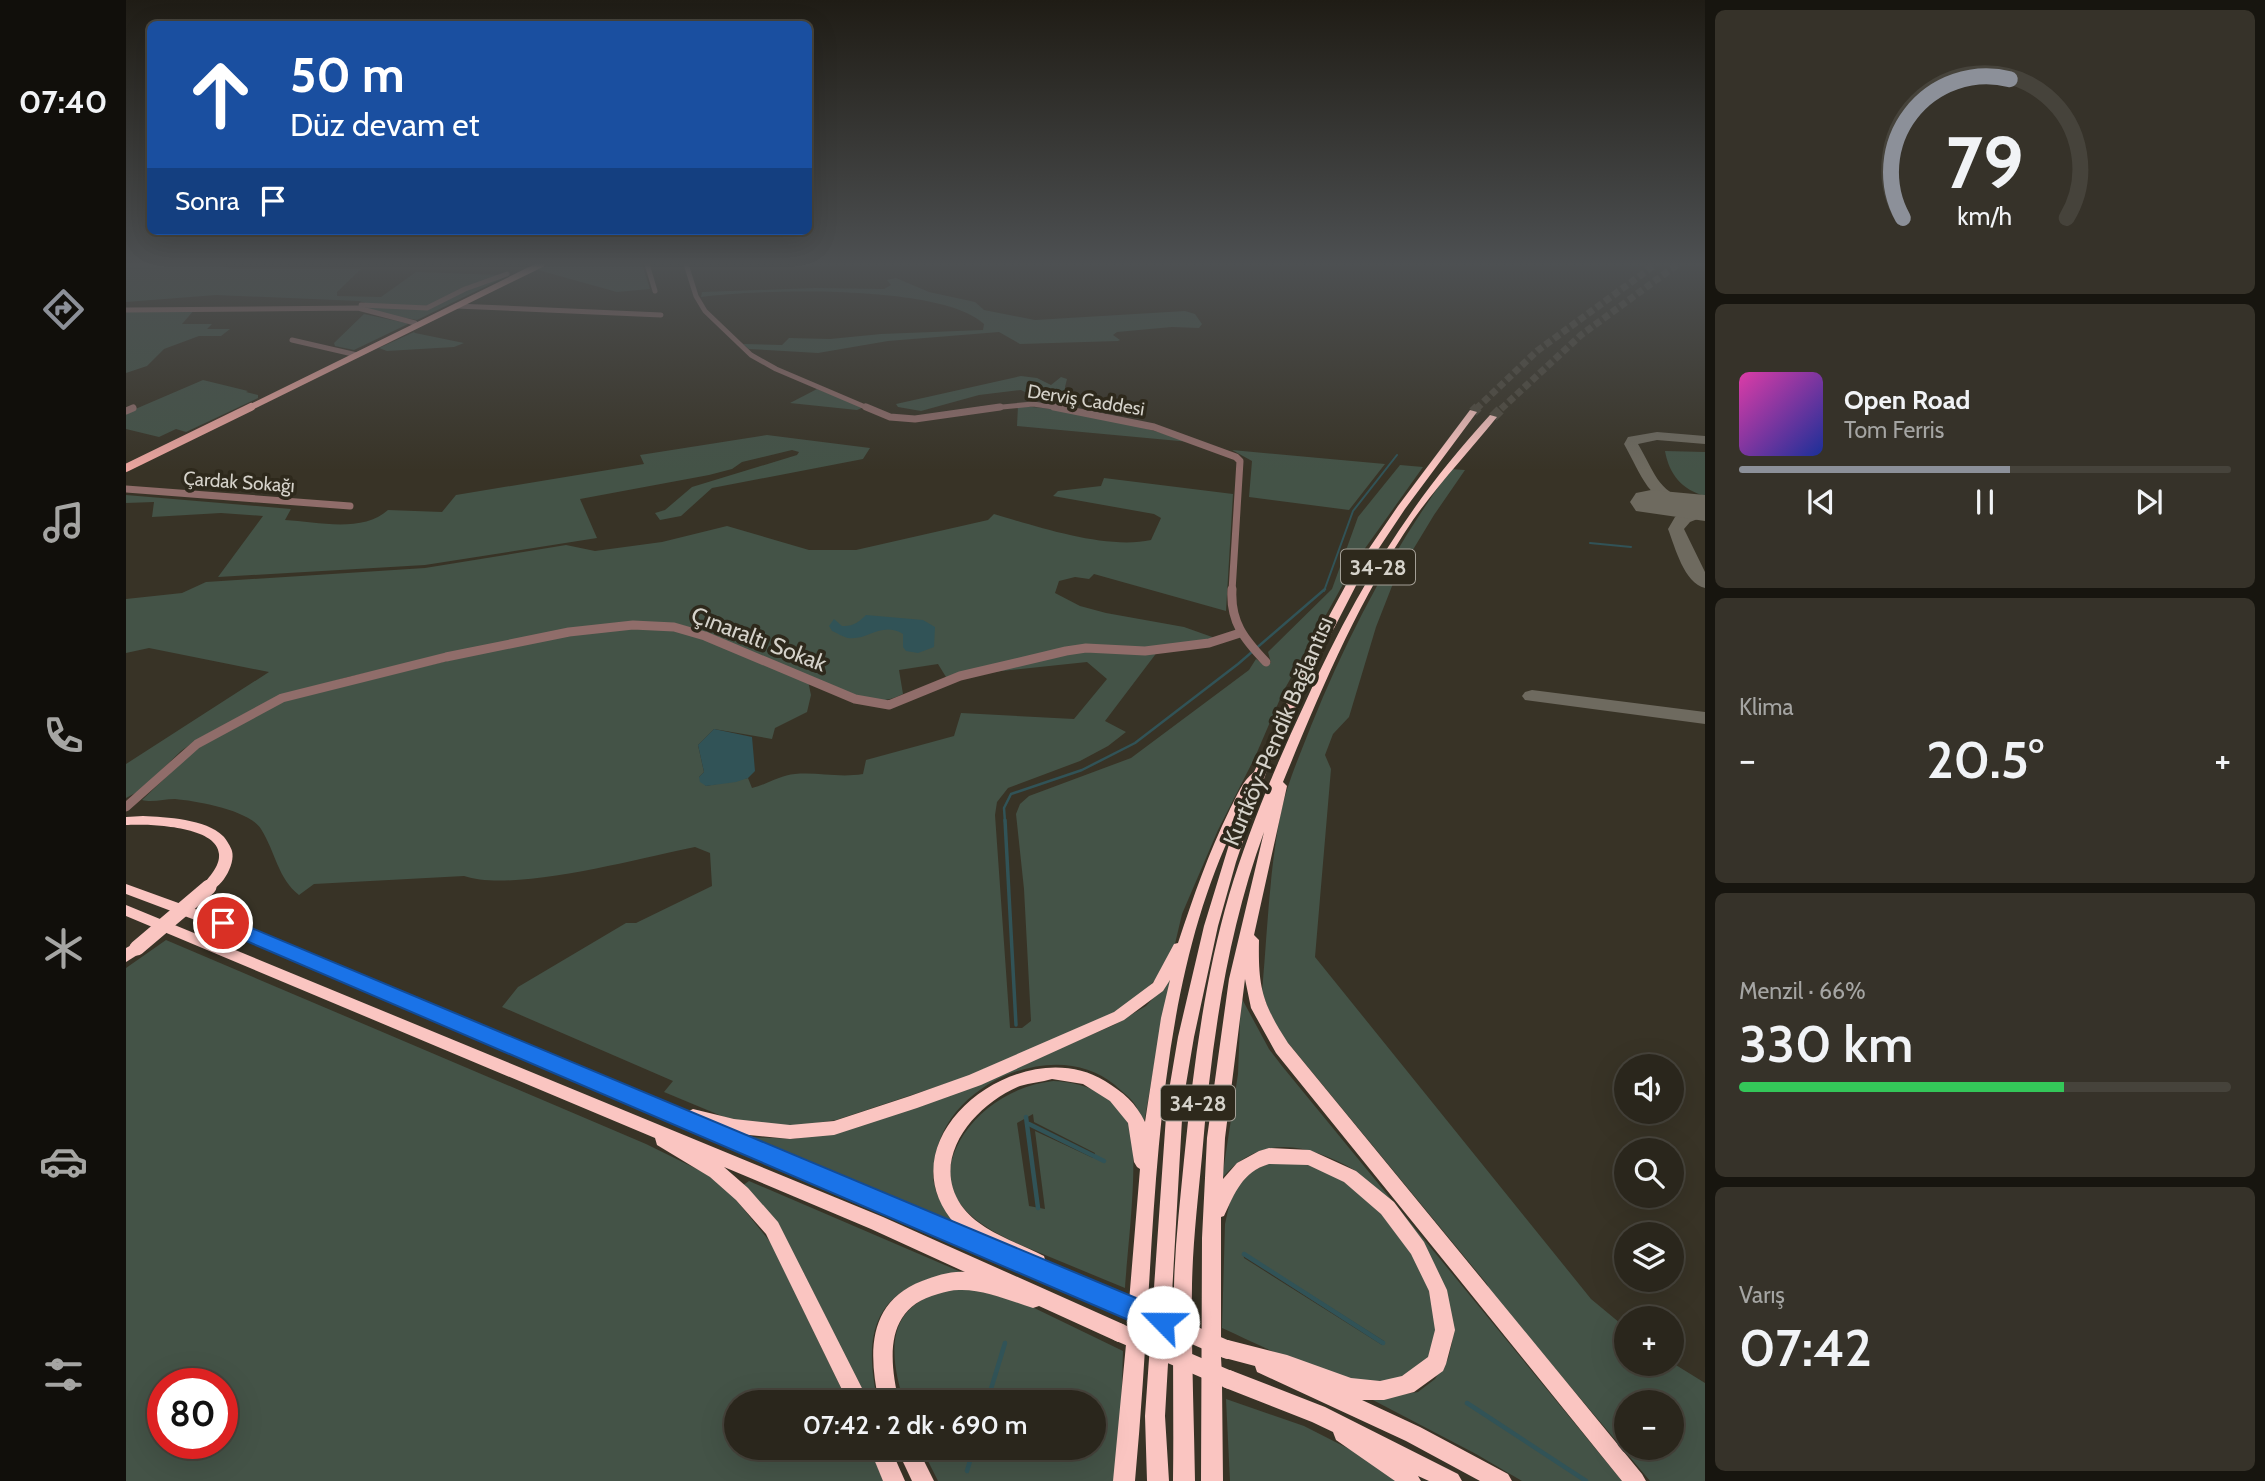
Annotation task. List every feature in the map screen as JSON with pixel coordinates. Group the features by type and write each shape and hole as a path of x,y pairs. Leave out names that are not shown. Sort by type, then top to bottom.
{"highway":[{"name":"Kurtköy-Pendik Bağlantısı","path":"1158,1481 1155,1416 1175,1102 1186,1037 1228,862 1262,767 1322,640 1358,572 1401,508 1473,412"},
{"name":"Kurtköy-Pendik Bağlantısı","path":"1184,1481 1183,1284 1195,1134 1206,1037 1229,921 1258,825 1346,626 1412,511 1460,451 1493,417"},
{"path":"1212,1481 1211,1238 1216,1138 1237,979 1272,820 1295,738"},
{"path":"1124,1481 1145,1180 1158,1077 1191,926 1209,867 1247,787 1262,767"},
{"path":"126,821 174,820 210,834 221,844 226,859 223,872 209,887 131,952"},
{"path":"126,882 1228,1350 1401,1428 1501,1481"},
{"path":"126,889 197,913"},
{"path":"126,910 601,1106 1071,1309 1118,1332 1318,1415 1451,1481"},
{"path":"1252,913 1251,986 1259,1012 1282,1048 1636,1481"},
{"path":"671,1112 734,1126 790,1132 834,1128 911,1103 987,1075 1119,1016 1158,987 1191,926"},
{"path":"1081,1288 984,1235 967,1224 953,1208 946,1195 941,1163 952,1133 976,1105 1000,1087 1037,1072 1074,1073 1105,1086 1132,1115 1138,1125 1145,1180"},
{"path":"601,1106 716,1171 772,1228 853,1390"},
{"path":"1211,1238 1222,1198 1242,1168 1255,1160 1273,1155 1293,1154 1319,1159 1357,1179 1400,1221 1430,1270 1444,1317 1445,1337 1440,1356 1430,1371 1399,1388 1373,1391 1348,1388 1293,1367 1228,1350"},
{"path":"887,1390 880,1356 888,1321 916,1291 962,1280 1071,1309"},
{"path":"1318,1415 1396,1468 1410,1481"},
{"path":"1129,1434 1130,1481"},
{"path":"885,1460 894,1481"},
{"path":"912,1460 923,1481"}],"main road":[{"path":"355,354 395,333"},
{"path":"126,466 399,333"}],"street":[{"name":"Derviş Caddesi","path":"728,333 751,355 785,373 890,416 908,419 1003,405 1043,405 1154,427 1240,459 1231,606 1233,619 1240,633 1263,659"},
{"path":"292,340 355,354"},
{"path":"126,411 133,408"},
{"name":"Çardak Sokağı","path":"126,489 349,506"},
{"name":"Çınaraltı Sokak","path":"126,807 197,744 282,698 446,657 569,632 633,625 674,626 705,636 855,699 881,705 895,704 960,676 1066,651 1086,648 1124,652 1165,648 1209,643 1240,633"}],"green space":[{"path":"126,333 225,333 221,336 199,336 164,349 147,366 126,373"},
{"path":"344,333 389,333 354,350 335,346 334,343"},
{"path":"412,333 464,343 454,347 387,351 379,348"},
{"path":"985,333 888,341 818,353 749,349 743,344 782,345 789,338 830,339 881,334"},
{"path":"1001,333 1116,333 1113,335 1120,340 1118,341 1020,344"},
{"path":"1021,376 1037,378 1051,385 1061,377 1067,379 1065,387 1068,395 1062,400 1035,397 1021,390 979,395 921,411 898,407 896,404"},
{"path":"203,380 248,391 246,392 258,395 258,398 186,432 176,429 159,437 126,429 126,413"},
{"path":"817,389 864,407 857,410 790,403"},
{"path":"1018,406 1106,418 1190,442 1017,426"},
{"path":"767,435 870,448 863,459 712,488 681,516 660,520 655,513 665,510 692,487 797,455 799,452 792,450 742,462 732,469 709,475 580,499 597,538 425,565 218,577 263,516 221,513 152,517 154,502 126,503 126,495 291,509 285,520 353,524 366,522 388,510 442,512 456,495 644,464 640,455"},
{"path":"1232,450 1385,464 1349,510 1249,497 1252,461"},
{"path":"1665,451 1705,452 1705,496 1690,490 1678,480 1673,474"},
{"path":"1400,465 1423,467 1356,561 1283,692 1182,914 1174,948 1156,979 1138,998 1113,1013 966,1077 836,1120 797,1126 766,1126 724,1117 664,1092 673,1081 502,1007 518,987 626,923 636,923 712,886 710,853 695,847 577,872 513,880 486,880 464,876 314,884 299,895 281,873 266,837 255,822 234,812 196,802 175,799 142,800 201,744 275,703 295,696 542,639 634,627 669,628 705,639 808,681 811,695 807,712 775,728 772,739 714,729 698,745 704,772 699,777 706,786 748,778 752,788 795,774 863,774 866,760 954,736 961,713 1074,719 1107,679 1087,662 946,677 938,664 899,670 903,694 886,700 876,700 859,697 707,633 672,623 636,623 568,630 348,677 272,699 198,739 181,751 141,790 126,798 126,764 269,672 149,648 126,653 126,599 182,593 206,582 425,568 566,545 595,551 662,542 727,526 809,550 856,550 988,520 994,514 1072,536 1133,542 1151,540 1161,518 1154,514 1053,496 1058,491 1101,486 1104,478 1233,494 1226,611 1094,574 1089,579 1075,577 1059,581 1055,593 1080,606 1184,627 1215,638 1214,644 1158,651 1105,721 1126,732 1108,746 1080,761 1008,788 997,802 995,815 1010,1028 1022,1028 1031,1021 1024,889 1016,814 1020,804 1029,796 1131,758 1249,670 1256,659 1263,664 1271,663 1268,652 1332,589 1358,517"},
{"path":"1451,469 1465,470 1394,581 1376,627 1349,717 1333,734 1325,755 1331,769 1315,957 1591,1299 1614,1318 1614,1376 1684,1376 1684,1370 1705,1383 1705,1481 1650,1481 1632,1460 1684,1460 1684,1390 1614,1390 1614,1438 1489,1290 1487,1284 1284,1038 1270,1014 1262,992 1273,864 1279,822 1289,785 1325,692 1356,625 1410,530"},
{"path":"166,940 704,1171 729,1191 771,1243 842,1390 724,1390 724,1460 875,1460 885,1481 126,1481 126,968"},
{"path":"1173,977 1163,1015 1143,1129 1133,1102 1115,1085 1090,1071 1062,1065 1033,1067 1005,1076 979,1091 957,1111 942,1135 933,1180 940,1200 958,1224 750,1137 794,1139 839,1131 961,1091 1114,1025 1146,1006"},
{"path":"1241,997 1269,1049 1282,1066 1622,1481 1522,1481 1371,1399 1418,1392 1435,1379 1448,1359 1452,1343 1453,1325 1446,1296 1356,1171 1321,1154 1286,1147 1269,1148 1253,1154 1237,1163 1222,1178 1238,1074"},
{"path":"1064,1082 1098,1092 1116,1105 1129,1125 1133,1180 1125,1288 1004,1237 984,1226 956,1197 950,1179 952,1158 972,1123 1003,1098 1040,1083","holes":["1033,1114 1034,1122 1095,1153 1093,1158 1035,1131 1045,1209 1029,1206 1017,1123"]},
{"path":"1308,1162 1338,1174 1397,1228 1420,1268 1435,1315 1436,1337 1430,1356 1416,1371 1379,1383 1355,1382 1296,1362 1222,1328 1225,1224 1232,1192 1252,1171 1270,1163","holes":["1243,1252 1384,1341 1382,1345 1244,1258"]},
{"path":"749,1181 961,1272 911,1286 894,1298 882,1312 875,1330 872,1351 876,1390 858,1390 742,1186"},
{"path":"962,1286 1026,1304 1123,1351 1120,1444 1115,1481 938,1481 928,1460 1106,1460 1106,1390 901,1390 895,1357 898,1328 904,1316 915,1305 934,1294"},
{"path":"1226,1399 1304,1426 1359,1454 1398,1481 1230,1481"}],"water":[{"path":"866,615 923,620 935,627 934,647 918,653 906,651 903,647 903,634 895,631 881,630 862,637 848,638 832,631 829,626 834,619 842,626 850,626"},
{"path":"714,729 752,737 755,771 748,778 706,786 700,782 699,777 704,772 698,745"}],"waterway":[{"path":"1325,589 1353,511 1397,455"},
{"path":"1590,543 1631,547"},
{"path":"1005,822 1004,808 1011,794 1082,770 1135,743 1238,664 1325,589"},
{"path":"1005,820 1016,1025"},
{"path":"1026,1117 1038,1208"},
{"path":"1029,1124 1104,1161"},
{"path":"1244,1254 1383,1343"},
{"path":"991,1390 1005,1343"},
{"path":"1467,1403 1586,1481"},
{"path":"967,1471 970,1460"}],"taxiway":[{"path":"1692,506 1676,503 1659,493 1631,444 1633,440 1657,436 1705,440"},
{"path":"1705,511 1684,518 1676,529 1694,570 1705,583"},
{"path":"1532,696 1705,718"}],"runway":[{"path":"1651,502 1705,508"}],"tunnel":[{"path":"1476,409 1537,351 1561,333"},
{"path":"1501,409 1584,333"},
{"path":"1473,412 1476,409"},
{"path":"1493,417 1501,409"}],"route":[{"path":"223,923 1163,1322"}]}
